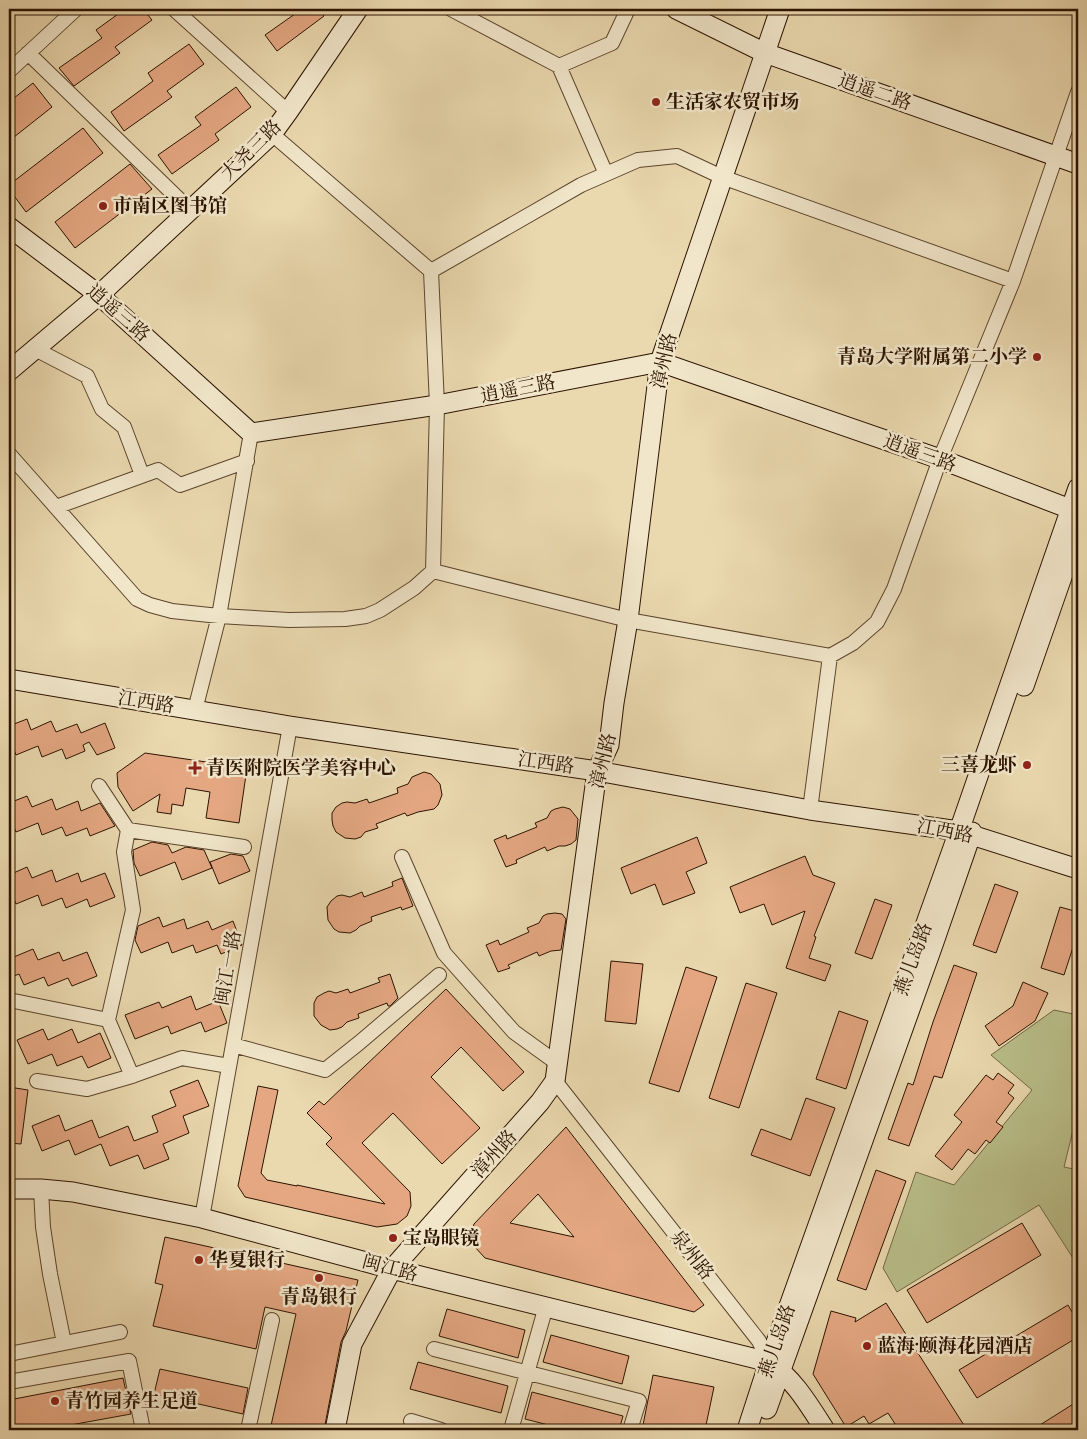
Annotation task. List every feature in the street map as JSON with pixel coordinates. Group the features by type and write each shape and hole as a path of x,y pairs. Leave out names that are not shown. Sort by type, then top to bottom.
{"street":[{"path":"9,71 76,9"},
{"path":"174,9 288,112"},
{"name":"大尧三路","path":"9,372 99,294 272,134 358,9"},
{"path":"451,9 559,66 606,174"},
{"path":"559,66 612,43 628,9"},
{"name":"逍遥二路","path":"676,9 765,53 1078,164"},
{"name":"漳州路","path":"335,1430 352,1344 392,1269 540,1102 556,1072 597,771 609,745 628,620 660,362 780,9"},
{"path":"28,53 190,210"},
{"path":"433,571 628,620 830,656 853,643 876,622 894,589 940,459 1013,281 1078,92"},
{"path":"9,454 137,598 150,605 219,616 289,620 346,619 366,616 380,610 414,588 433,571 437,405 431,271 272,134"},
{"path":"431,271 581,184 638,160 677,156 722,177 1013,281"},
{"name":"逍遥三路","path":"9,227 99,294 251,433 437,405 660,362 940,459 1074,511"},
{"path":"35,349 88,376 102,409 124,427 142,475"},
{"path":"195,710 219,616 251,433"},
{"path":"56,507 158,470 180,485 247,461"},
{"name":"燕儿岛路","path":"747,1430 775,1366 965,833 1074,511 1078,488"},
{"name":"燕儿岛路","path":"965,833 1078,532"},
{"path":"810,810 830,656"},
{"name":"江西路","path":"9,679 290,726 597,771 810,810 965,833 1078,869"},
{"name":"闽江一路","path":"202,1218 290,726"},
{"path":"99,786 128,830 124,852 133,910 108,1020 132,1076"},
{"path":"128,830 244,847"},
{"name":"泉州路","path":"402,857 444,953 514,1032 556,1072 760,1341 775,1366 805,1398 825,1430"},
{"path":"233,1045 325,1070 440,975"},
{"path":"9,1000 108,1020"},
{"path":"37,1081 87,1089 132,1076 182,1058 229,1066"},
{"name":"闽江路","path":"9,1189 42,1189 73,1192 202,1218 496,1296 546,1306 775,1366"},
{"path":"42,1189 43,1227 64,1343"},
{"path":"511,1430 546,1306"},
{"path":"248,1430 272,1320"},
{"path":"9,1354 120,1332"},
{"path":"434,1349 638,1401 630,1430"},
{"path":"9,1382 129,1361 144,1430"},
{"name":"燕儿岛路","path":"760,1430 775,1366"},
{"path":"411,1421 441,1430"}],"green space":[{"path":"1054,1010 1078,1015 1078,1110 1064,1167 1078,1170 1078,1266 1039,1205 897,1292 883,1268 916,1172 954,1185 1032,1090 991,1055"}],"building":[{"path":"125,9 143,9 152,20 115,47 120,53 74,86 59,68 102,38 96,30"},
{"path":"302,9 319,9 324,16 277,51 265,35"},
{"path":"189,44 204,64 167,91 172,97 124,131 111,112 153,81 148,73"},
{"path":"33,83 52,107 9,141 9,102"},
{"path":"236,87 251,107 215,134 219,140 172,174 158,155 201,125 195,117"},
{"path":"83,128 103,153 26,212 9,189 9,185"},
{"name":"市南区图书馆","path":"130,164 152,189 75,248 55,222"},
{"path":"27,719 31,730 51,721 56,732 77,724 81,733 105,723 115,748 97,755 89,742 83,745 85,751 66,759 62,749 42,757 38,746 16,755 9,737 9,726"},
{"path":"145,753 247,768 239,823 206,818 210,792 186,788 183,806 172,804 171,814 157,812 160,794 133,811 118,787 117,773"},
{"path":"424,772 431,774 440,784 442,795 434,809 407,816 405,813 376,824 378,828 365,832 361,837 355,839 345,838 336,832 333,826 332,813 336,807 342,803 355,803 367,799 369,803 398,793 397,788 408,784 412,777"},
{"path":"27,796 32,807 52,799 56,810 78,801 81,811 100,803 115,826 90,836 87,828 66,836 62,827 42,835 38,823 16,832 11,820 9,821 9,803"},
{"path":"563,807 570,809 578,819 576,840 571,844 547,851 545,847 516,860 517,863 506,867 494,840 506,835 507,839 537,827 535,823 547,818 551,811"},
{"path":"697,837 707,863 686,872 695,893 663,905 655,884 631,894 621,868"},
{"path":"152,842 168,845 172,853 186,847 204,850 212,868 182,880 175,862 140,876 134,863 133,850"},
{"path":"231,854 243,856 250,871 219,884 210,862"},
{"path":"805,856 813,875 835,883 814,936 816,937 809,958 831,965 825,981 786,968 805,911 772,925 764,904 740,913 730,887"},
{"path":"27,867 32,878 52,870 56,882 78,873 81,882 105,873 115,897 90,907 87,899 66,908 62,898 42,906 38,895 16,904 11,891 9,892 9,875"},
{"path":"402,878 413,906 402,910 401,907 371,917 372,921 350,933 339,932 334,929 328,920 327,907 337,896 350,897 362,892 364,897 393,886 392,882"},
{"path":"995,884 1018,892 996,953 973,945"},
{"path":"875,899 892,905 872,959 855,953"},
{"path":"1060,907 1078,912 1078,932 1064,975 1041,968"},
{"path":"555,913 562,914 566,919 561,950 551,951 539,956 537,952 508,965 510,968 498,972 486,945 498,940 500,945 529,932 527,928 539,923 543,916"},
{"path":"159,917 163,927 184,919 187,929 208,921 212,930 233,921 242,945 221,954 217,945 196,953 193,945 172,953 168,942 141,953 135,940 138,926"},
{"path":"33,949 38,960 59,952 63,961 87,952 97,976 72,986 68,978 48,986 44,977 24,985 19,974 9,978 9,959"},
{"path":"611,961 643,964 636,1024 605,1021"},
{"path":"954,965 977,973 942,1078 934,1076 909,1146 888,1139 908,1083 913,1085"},
{"path":"686,967 717,977 679,1092 649,1083"},
{"path":"390,974 398,998 390,1006 387,1003 358,1014 359,1018 347,1022 342,1027 330,1030 321,1025 314,1016 314,1003 317,997 324,993 329,991 336,993 348,989 350,993 380,982 378,978"},
{"path":"1023,982 1048,993 1035,1021 999,1046 985,1026 1013,1006"},
{"path":"746,983 777,993 739,1108 709,1098"},
{"path":"446,989 524,1072 503,1091 461,1047 431,1077 480,1128 442,1164 393,1113 362,1143 410,1192 411,1206 407,1216 397,1224 377,1227 245,1197 238,1186 258,1086 278,1090 261,1173 267,1180 385,1204 326,1144 332,1138 307,1113 319,1101 324,1105"},
{"path":"191,996 196,1010 218,1001 227,1023 205,1032 201,1022 171,1034 168,1026 135,1039 125,1015 159,1002 162,1008"},
{"path":"839,1011 868,1021 846,1089 816,1079"},
{"path":"43,1029 48,1040 72,1029 78,1043 100,1033 111,1058 88,1068 82,1056 57,1066 52,1054 28,1064 17,1040"},
{"path":"998,1073 1014,1085 1008,1093 1014,1098 996,1122 1003,1127 990,1143 986,1140 975,1154 968,1149 952,1170 935,1156 962,1122 954,1115 986,1075 993,1080"},
{"path":"198,1080 209,1106 183,1116 189,1133 163,1144 169,1159 144,1169 138,1155 110,1166 101,1144 75,1155 69,1140 42,1151 32,1126 59,1115 65,1131 92,1120 99,1138 128,1126 134,1141 158,1132 152,1116 176,1106 170,1091"},
{"path":"9,1087 28,1090 21,1144 9,1143"},
{"path":"806,1098 835,1108 810,1176 751,1155 761,1129 791,1140"},
{"path":"566,1127 704,1305 694,1312 485,1258 474,1246 472,1231 474,1224","holes":["538,1194 574,1237 510,1223"]},
{"path":"876,1170 906,1181 866,1290 837,1280"},
{"path":"1022,1223 1041,1255 927,1323 907,1290"},
{"path":"165,1237 358,1280 346,1331 341,1342 324,1430 270,1430 296,1314 265,1307 256,1349 153,1326 163,1285 155,1283"},
{"name":"蓝海·颐海花园酒店","path":"886,1303 967,1430 899,1430 888,1413 869,1424 864,1416 846,1427 813,1374 831,1311 856,1318 855,1322"},
{"path":"1068,1305 1078,1322 1078,1337 977,1398 959,1370"},
{"path":"447,1309 525,1330 518,1358 439,1336"},
{"path":"551,1335 629,1356 622,1384 543,1362"},
{"path":"418,1362 508,1386 501,1413 410,1389"},
{"path":"160,1369 248,1388 243,1414 154,1394"},
{"path":"653,1375 714,1387 705,1430 642,1430"},
{"path":"123,1378 131,1414 43,1430 9,1430 9,1400"},
{"path":"532,1392 623,1416 619,1430 568,1430 525,1419"},
{"path":"1078,1401 1078,1430 1032,1430"}],"place":[{"name":"生活家农贸市场","path":"656,102"},
{"name":"市南区图书馆","path":"103,206"},
{"name":"青岛大学附属第二小学","path":"1037,357"},
{"name":"三喜龙虾","path":"1027,765"},
{"name":"青医附院医学美容中心","path":"195,768"},
{"name":"宝岛眼镜","path":"393,1238"},
{"name":"华夏银行","path":"199,1260"},
{"name":"青岛银行","path":"319,1278"},
{"name":"蓝海·颐海花园酒店","path":"867,1346"},
{"name":"青竹园养生足道","path":"55,1401"}]}
